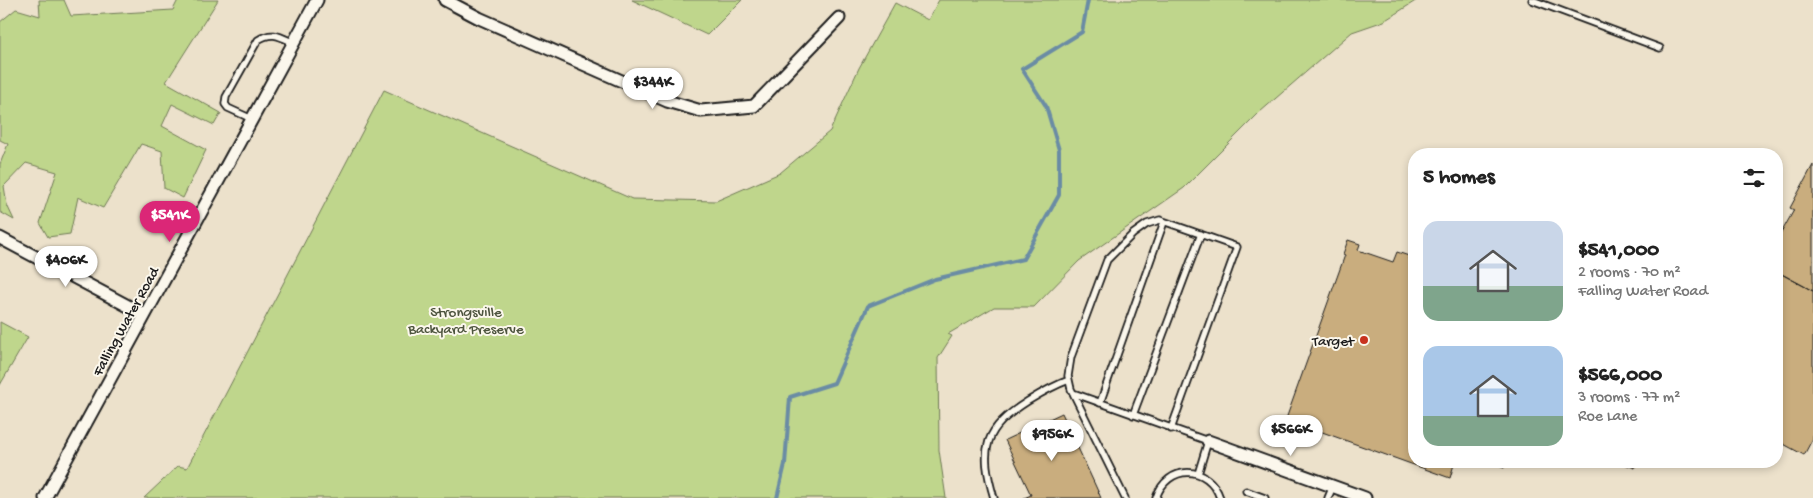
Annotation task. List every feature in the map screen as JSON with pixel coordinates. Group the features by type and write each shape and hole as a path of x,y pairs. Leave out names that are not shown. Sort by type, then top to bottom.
{"street":[{"name":"Falling Water Road","path":"45,498 317,0"},
{"path":"445,0 479,18 667,102 701,111 754,106 839,18"},
{"path":"0,238 145,315"},
{"path":"1208,441 1365,498"}],"lane":[{"path":"1532,0 1660,48"},
{"path":"252,120 228,108 225,104 226,97 258,40 265,35 276,34 294,43"},
{"path":"1125,498 1073,393 1068,376 1071,357 1107,260 1132,234 1147,224 1160,220 1238,248 1172,429"},
{"path":"1100,403 1164,222"},
{"path":"1133,415 1201,234"},
{"path":"994,498 987,476 986,457 993,430 1002,419 1013,411 1069,380"},
{"path":"1073,393 1208,441 1198,474"},
{"path":"1156,498 1158,490 1168,478 1182,473 1198,474 1212,483 1220,498"},
{"path":"1328,498 1333,486"},
{"path":"1246,491 1265,498"}],"green space":[{"path":"39,0 64,0 71,16 173,10 178,0 218,0 166,82 221,113 214,125 172,104 162,126 206,150 183,198 164,188 162,151 141,144 103,208 78,197 70,234 48,237 40,223 57,172 26,163 4,186 7,205 14,220 0,212 0,164 8,144 0,140 0,22 16,9 40,16"},
{"path":"632,0 742,0 707,35"},
{"name":"Strongsville Backyard Preserve","path":"939,0 1417,0 1384,21 1352,32 1260,112 1184,188 1079,261 1034,307 994,307 948,334 952,336 938,358 939,450 946,498 144,498 178,466 187,468 384,90 632,199 716,201 780,173 830,131 859,68 895,3 928,20"},
{"path":"0,322 28,337 0,385"}],"building":[{"path":"1813,165 1813,291 1783,275 1783,230 1794,210 1790,208"},
{"name":"Target","path":"1348,240 1360,244 1358,250 1393,262 1397,252 1408,256 1408,463 1286,419 1345,255 1343,254"},
{"path":"1783,275 1813,291 1813,438 1804,455 1783,444"},
{"path":"1062,413 1101,498 1024,498 1031,495 1005,440"},
{"name":"Target","path":"1422,468 1453,468 1450,478"}],"waterway":[{"path":"777,498 785,464 790,397 834,383 868,306 935,279 1023,259 1059,195 1059,150 1046,106 1022,69 1082,32 1088,0"}],"place":[{"name":"Target","path":"1364,340"}]}
